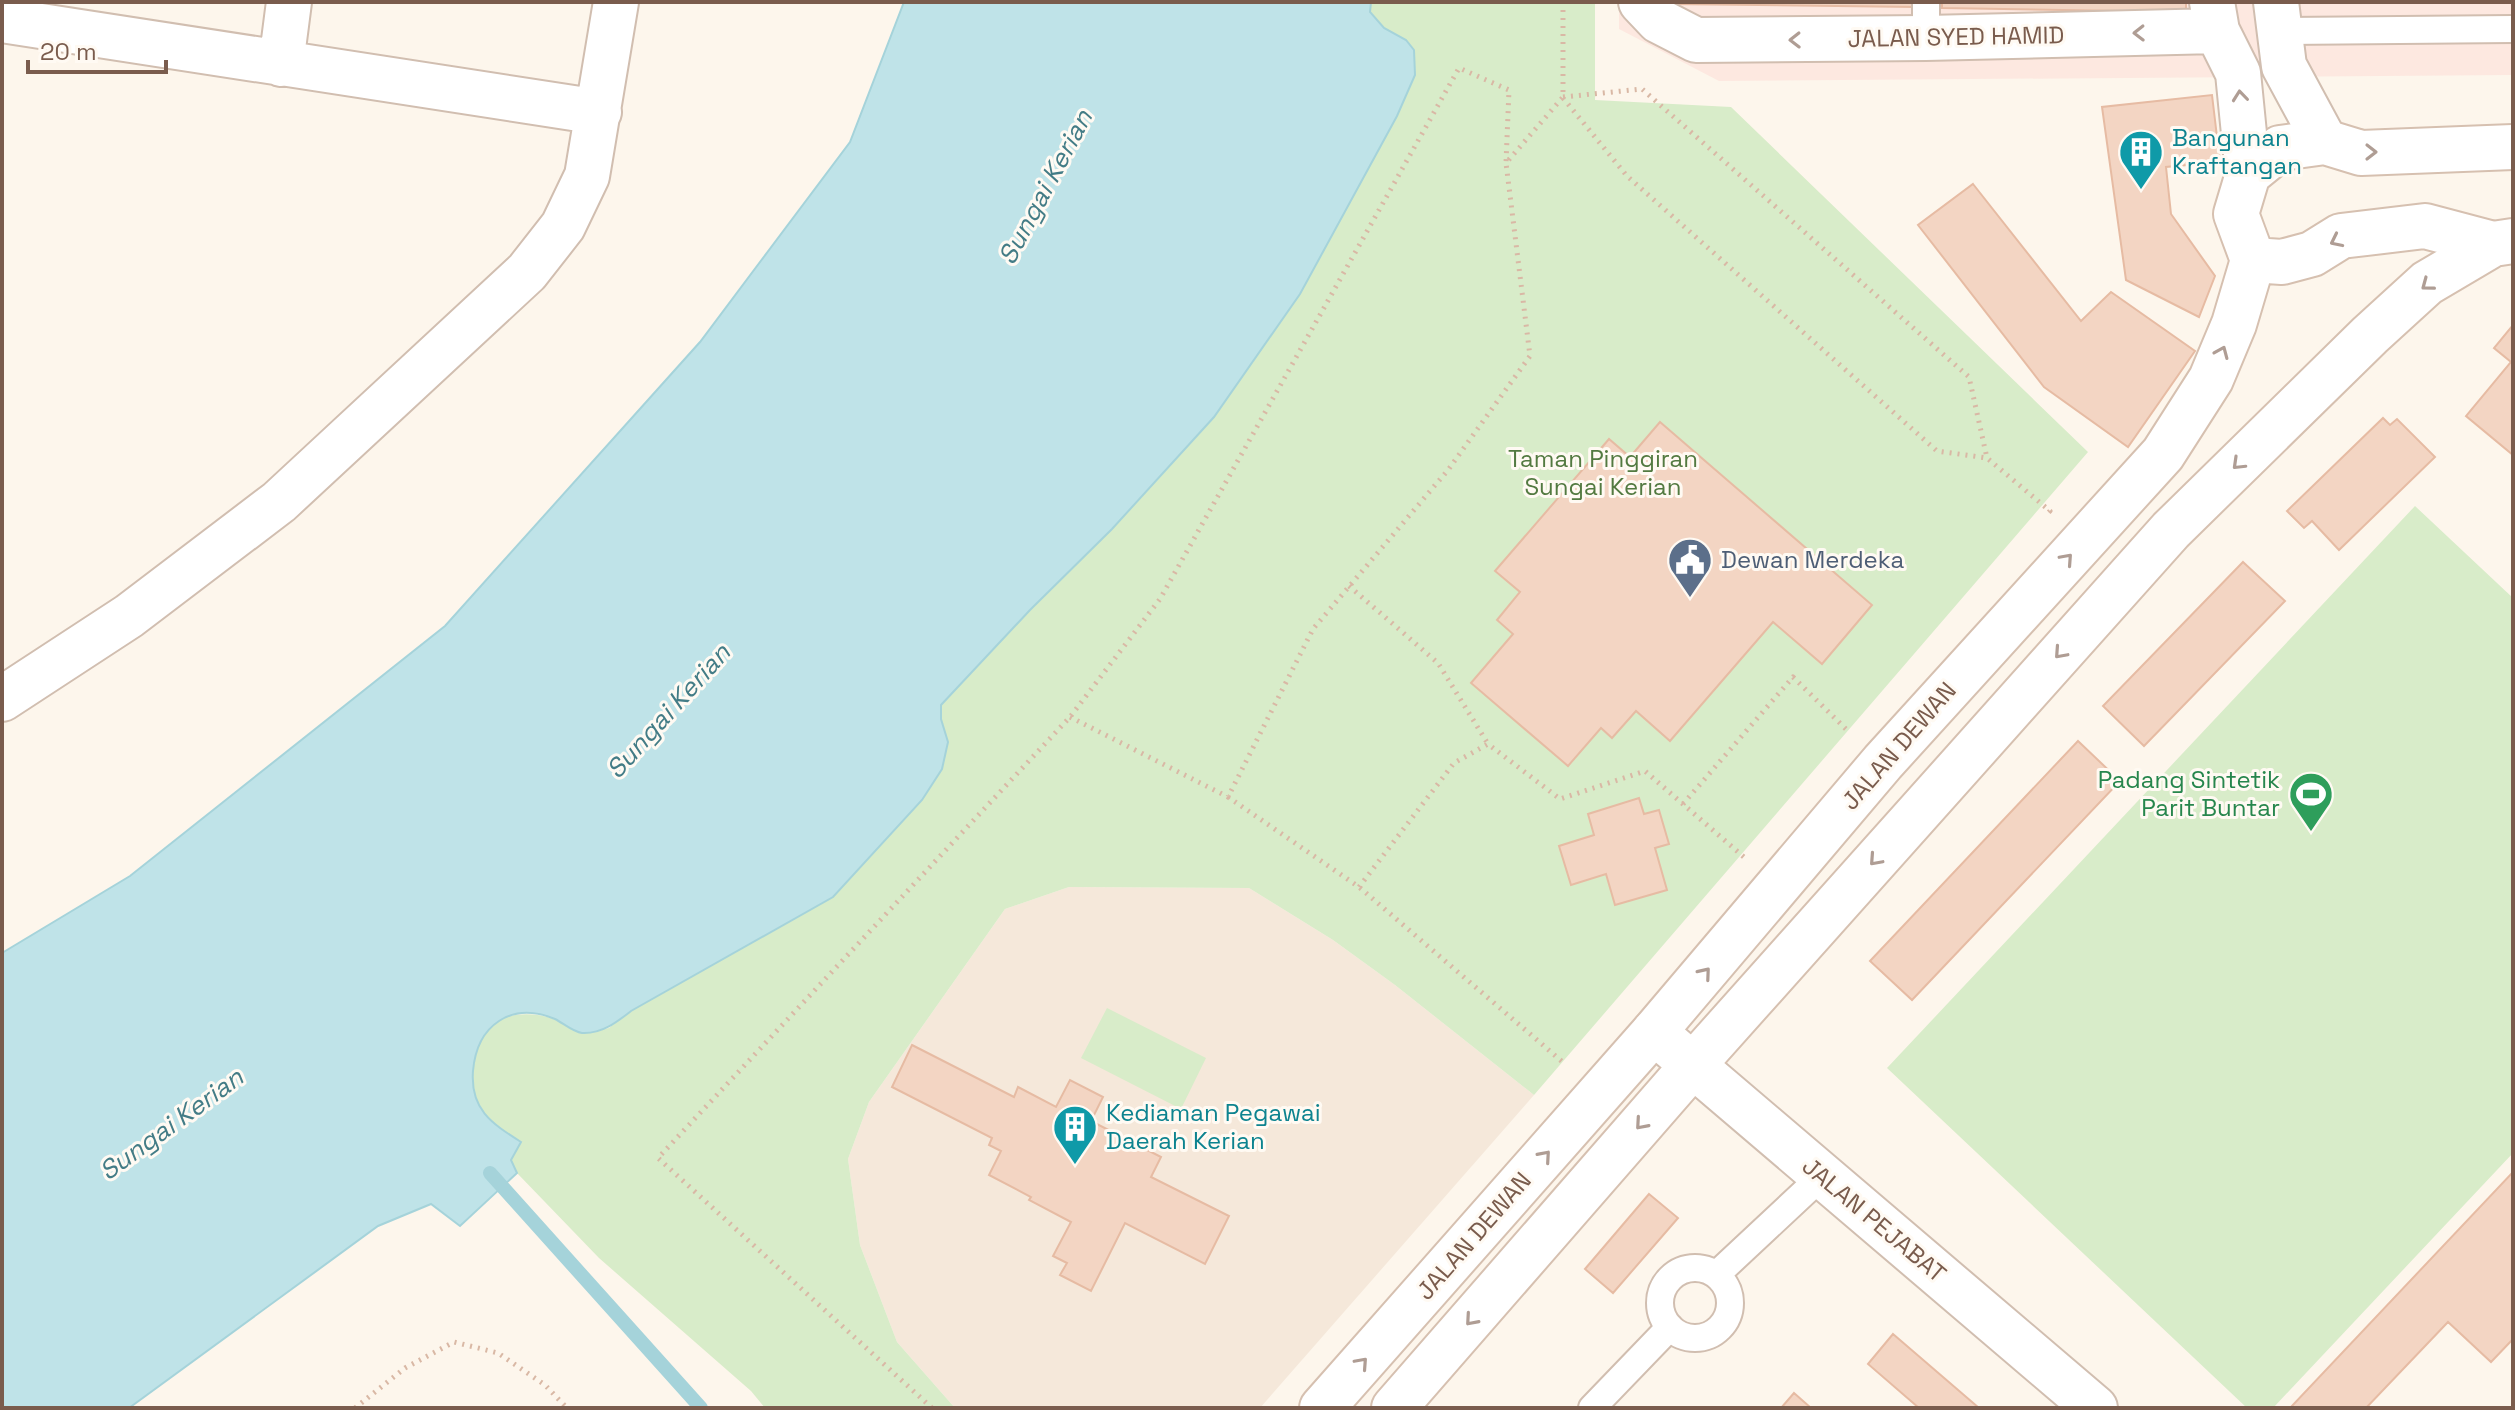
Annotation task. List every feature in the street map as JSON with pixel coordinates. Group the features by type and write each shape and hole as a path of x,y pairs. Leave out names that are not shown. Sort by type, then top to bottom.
{"main road":[{"path":"281,64 289,2"},
{"path":"2,699 129,616 279,502 527,272 563,226 587,176 616,2"},
{"name":"JALAN SYED HAMID","path":"1641,2 1659,21 1696,40 1926,20 2215,16"},
{"path":"2215,16 2238,73 2248,174 2236,214 2253,260 2282,262 2312,254 2341,236 2425,226 2503,242"},
{"path":"2278,17 2284,66 2325,142"},
{"path":"2,20 599,112"},
{"path":"2248,174 2280,148 2325,142 2361,153 2513,147"},
{"path":"1394,1408 1693,1065 2171,530 2427,283 2503,242"},
{"name":"JALAN DEWAN","path":"1322,1408 1654,1032 1883,762 2163,454 2211,379 2234,324 2253,260"},
{"path":"1883,762 1927,802"},
{"name":"JALAN PEJABAT","path":"1654,1032 2095,1408"}],"lane":[{"path":"2278,17 2513,29"},
{"path":"1716,1275 1822,1176"},
{"path":"1697,1268 1723,1280 1730,1295 1729,1315 1724,1325 1716,1332 1697,1339 1687,1338 1670,1327 1660,1309 1663,1288 1669,1279 1677,1272 1697,1268"},
{"path":"1592,1408 1670,1327"}],"path":[{"path":"1563,2 1563,98 1627,176 1937,451 1987,458 2050,511"},
{"path":"932,1408 658,1158 1070,717 1160,599 1459,68 1509,90 1506,163 1530,356 1448,470 1313,629 1228,797"},
{"path":"1506,163 1563,98 1642,89 1969,377 1987,458"},
{"path":"1349,586 1438,663 1488,744 1560,799 1645,771 1755,867"},
{"path":"1683,804 1793,677 1883,762"},
{"path":"1070,717 1228,797 1359,887 1571,1070"},
{"path":"1359,887 1454,763 1488,744"},
{"path":"355,1408 405,1368 454,1342 498,1353 545,1385 567,1408"}],"shaded area":[{"path":"1619,2 2513,2 2513,75 1719,81 1619,29"},
{"path":"1069,887 1249,888 1333,940 1395,985 1534,1095 1260,1408 955,1408 897,1342 860,1245 848,1159 869,1102 1005,909"}],"green space":[{"name":"Taman Pinggiran Sungai Kerian","path":"1371,2 1595,2 1595,100 1731,107 2088,452 1534,1095 1395,985 1333,940 1249,888 1069,887 1005,909 869,1102 848,1159 860,1245 897,1342 955,1408 765,1408 751,1391 599,1258 517,1173 511,1160 520,1142 486,1115 473,1088 475,1058 481,1039 493,1023 517,1015 551,1018 582,1033 609,1028 948,742 940,705 1112,529 1214,417 1300,294 1397,116 1406,40 1384,28 1370,12"},
{"name":"Padang Sintetik Parit Buntar","path":"2415,506 2513,598 2513,1153 2273,1408 2247,1408 1887,1068"},
{"path":"1107,1008 1206,1058 1181,1109 1081,1058"}],"water":[{"name":"Sungai Kerian","path":"904,2 1371,2 1370,12 1384,28 1406,40 1414,50 1415,75 1397,116 1300,294 1214,417 1112,529 941,705 941,719 948,742 942,769 922,800 833,897 603,1029 582,1033 539,1014 511,1015 499,1021 481,1041 473,1084 485,1114 521,1142 511,1160 517,1173 460,1226 431,1204 378,1226 129,1408 2,1408 2,953 130,876 445,626 700,342 850,142"}],"building":[{"path":"1914,2 1914,7 1670,4"},
{"path":"1942,2 2186,2 2186,12 1942,8"},
{"name":"Bangunan Kraftangan","path":"2212,95 2220,162 2166,167 2171,214 2215,276 2199,317 2126,280 2102,107"},
{"path":"1973,184 2081,321 2111,292 2195,351 2128,447 2044,387 1918,225"},
{"path":"2513,325 2513,455 2466,416 2511,362 2494,348"},
{"path":"2383,418 2390,425 2397,419 2435,457 2339,550 2312,521 2304,528 2287,511"},
{"name":"Dewan Merdeka","path":"1660,422 1872,605 1822,664 1773,622 1670,741 1636,711 1612,738 1601,728 1568,766 1471,683 1513,634 1497,620 1520,592 1495,571 1609,439 1630,457"},
{"path":"2243,562 2285,601 2144,746 2103,706"},
{"path":"2078,741 2120,781 1912,1000 1870,961"},
{"path":"1639,798 1644,814 1659,810 1669,844 1655,848 1667,890 1615,905 1606,874 1571,885 1559,846 1594,835 1588,814"},
{"name":"Kediaman Pegawai Daerah Kerian","path":"912,1045 1014,1097 1018,1087 1056,1107 1070,1080 1103,1097 1091,1121 1161,1157 1151,1177 1229,1216 1205,1264 1125,1223 1091,1291 1060,1275 1067,1263 1053,1256 1071,1222 989,1175 1001,1151 989,1145 992,1138 892,1087"},
{"path":"2513,1172 2513,1339 2491,1362 2448,1322 2366,1408 2290,1408"},
{"path":"1649,1194 1678,1218 1613,1293 1585,1269"},
{"path":"1893,1334 1979,1408 1919,1408 1868,1364"},
{"path":"1794,1393 1811,1408 1781,1408"}],"waterway":[{"path":"490,1173 701,1408"}],"place":[{"name":"Bangunan Kraftangan","path":"2141,191"},
{"name":"Dewan Merdeka","path":"1690,599"},
{"name":"Padang Sintetik Parit Buntar","path":"2311,833"},
{"name":"Kediaman Pegawai Daerah Kerian","path":"1075,1166"}]}
